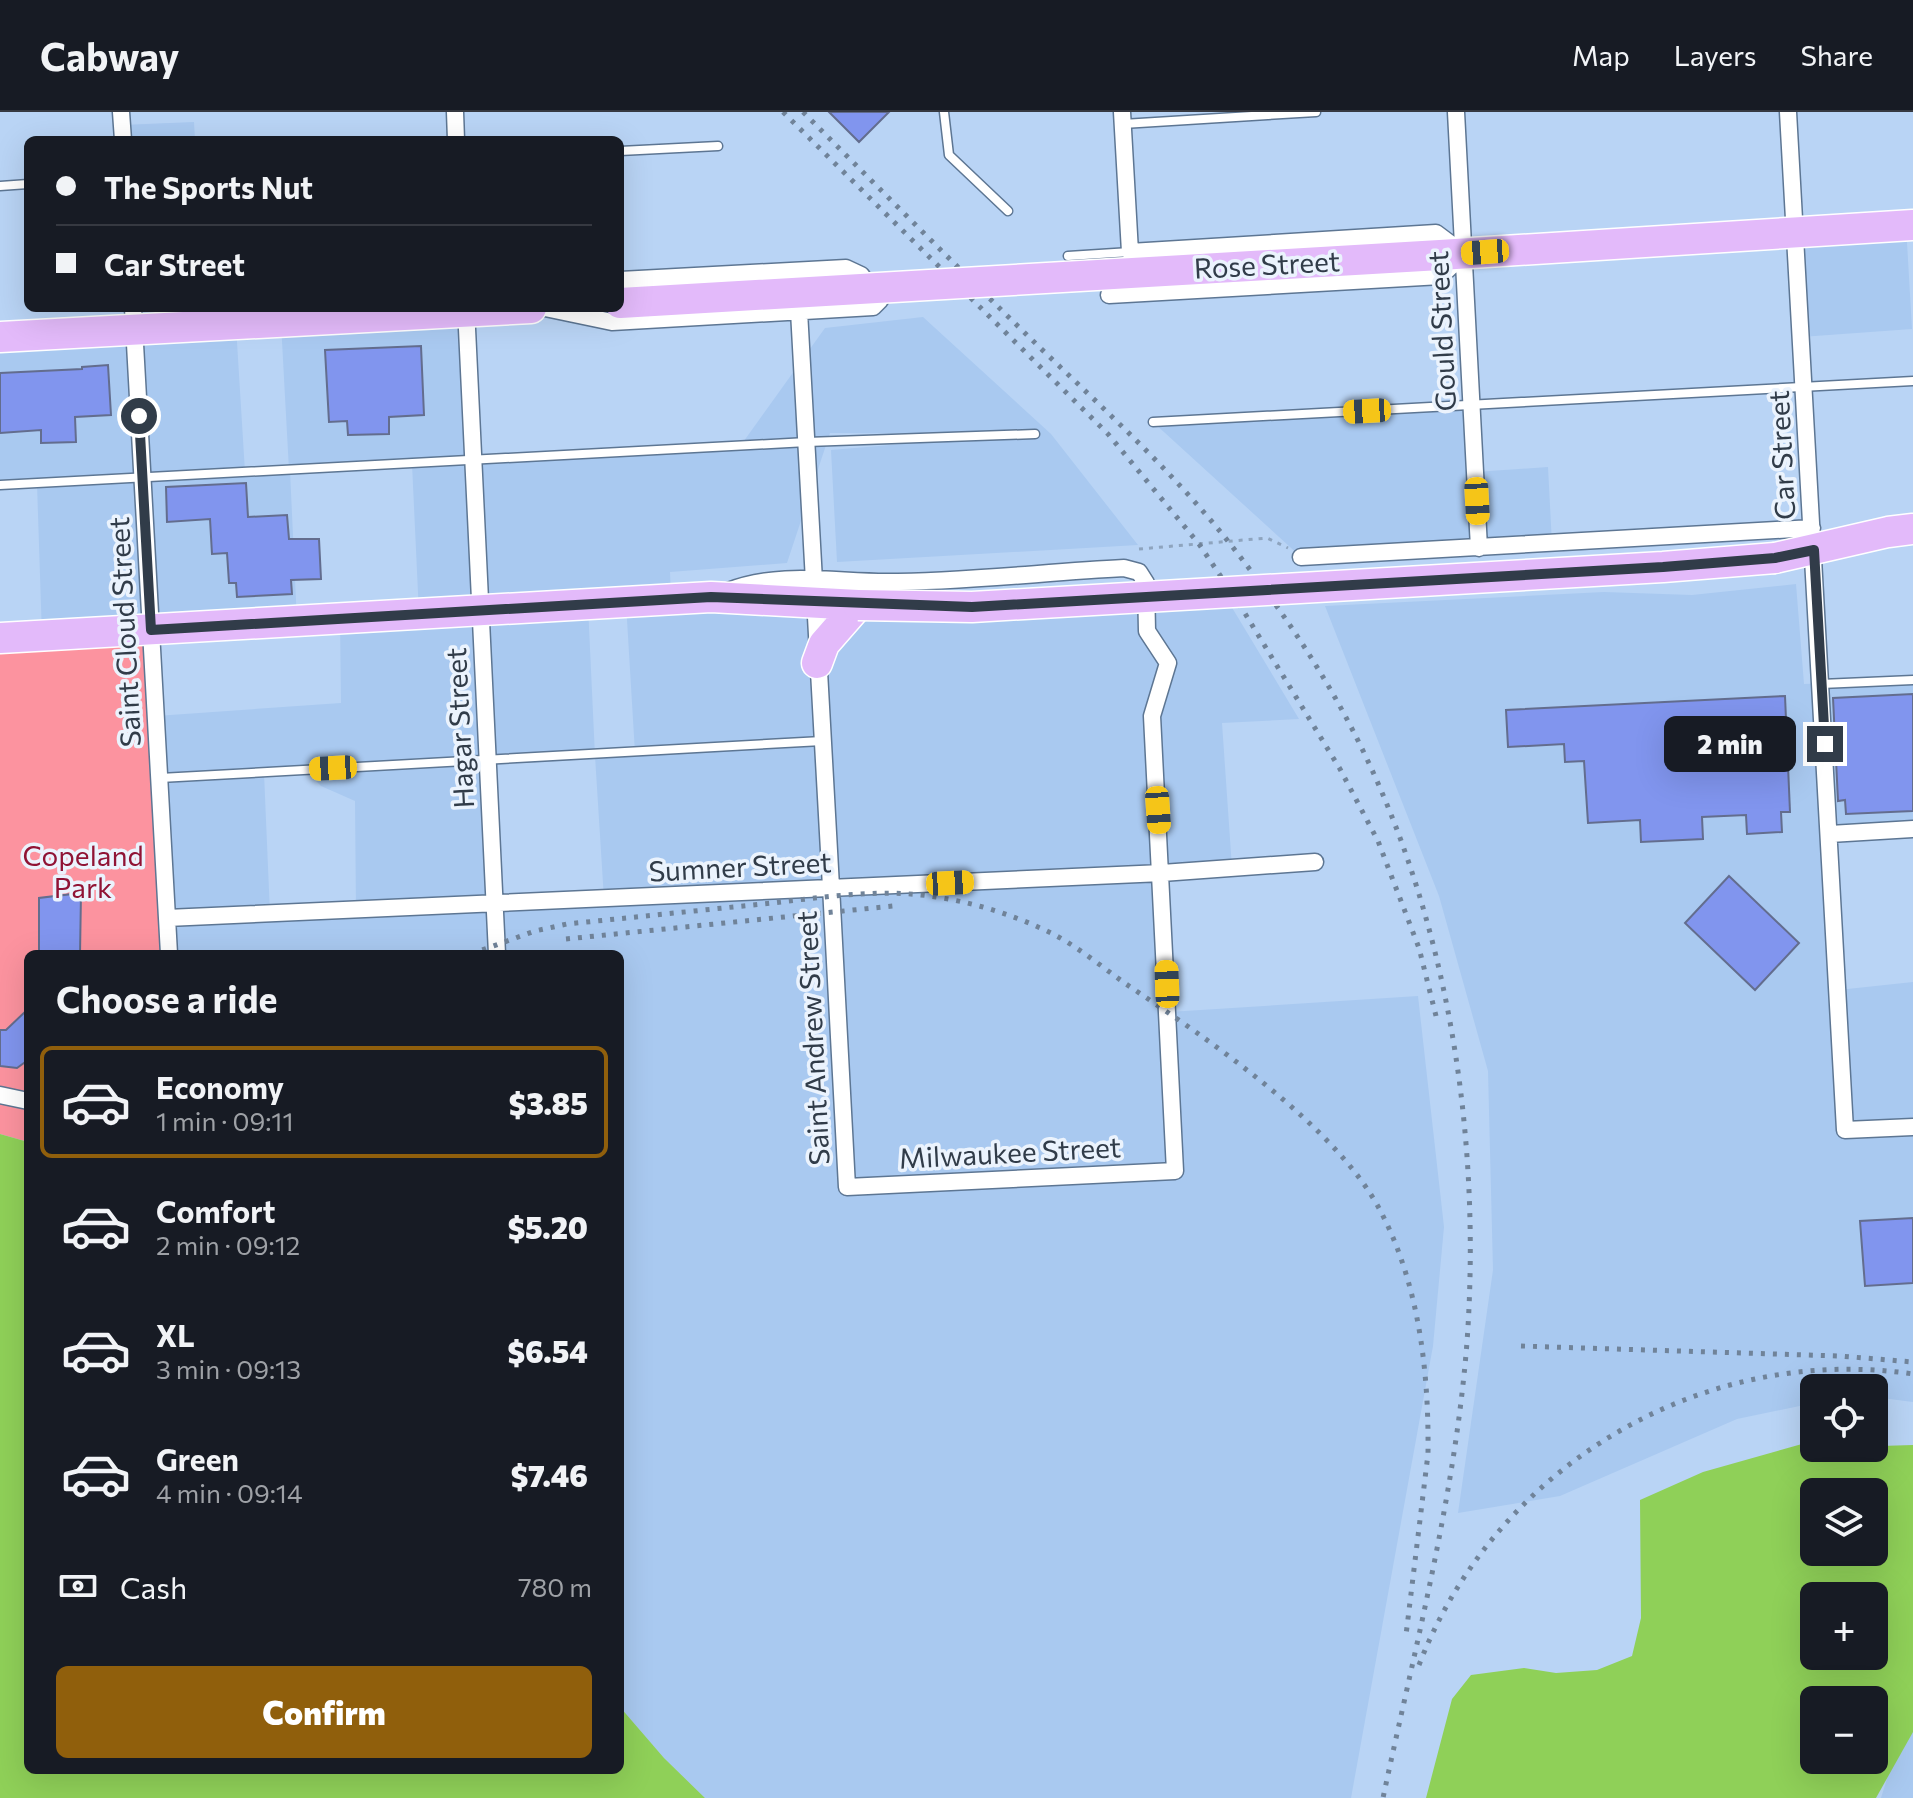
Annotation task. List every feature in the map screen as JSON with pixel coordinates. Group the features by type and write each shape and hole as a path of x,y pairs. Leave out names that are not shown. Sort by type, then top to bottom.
{"highway":[{"name":"Rose Street","path":"624,303 1913,225"},
{"path":"0,337 133,319 398,312"},
{"path":"0,638 814,589 858,605 972,607 1775,558 1813,539 1913,529"},
{"path":"817,663 824,644 858,605"}],"street":[{"path":"121,112 123,136"},
{"path":"455,112 456,136"},
{"name":"Gould Street","path":"1456,112 1452,254 1472,404 1479,548"},
{"name":"Car Street","path":"1788,112 1845,1130 1913,1127"},
{"path":"1109,295 1441,276 1452,254 1436,233 1130,252 1123,118"},
{"path":"564,312 612,322 873,307 878,306 880,300 861,275 846,268 624,280"},
{"name":"Saint Andrew Street","path":"799,311 847,1187"},
{"name":"Hagar Street","path":"466,312 497,950"},
{"name":"Saint Cloud Street","path":"133,319 169,950"},
{"path":"1301,557 1479,548 1813,539"},
{"path":"814,589 1134,568 1146,583 1147,631 1168,663 1152,716 1162,873"},
{"path":"1830,834 1913,829"},
{"name":"Sumner Street","path":"167,918 1162,873 1315,862"},
{"name":"Milwaukee Street","path":"847,1187 1175,1171 1162,873"},
{"path":"0,1095 24,1100"}],"lane":[{"path":"944,112 949,155 1008,211"},
{"path":"1123,118 1316,112"},
{"path":"624,151 718,146"},
{"path":"0,186 24,184"},
{"path":"1068,256 1130,252"},
{"path":"1153,422 1913,381"},
{"path":"0,485 807,442 1035,434"},
{"path":"1821,684 1913,680"},
{"path":"159,778 488,759 548,759 822,741"}],"path":[{"path":"1139,549 1267,538 1301,557"}],"shaded area":[{"path":"194,122 195,136 123,136 122,125"},
{"path":"1906,225 1912,329 1801,337 1794,232"},
{"path":"133,312 204,312 205,326 235,325 235,312 466,312 473,460 741,445 825,328 923,317 1051,434 1138,545 837,562 831,450 1021,434 830,433 787,563 670,572 671,599 1222,591 1299,719 1222,723 1232,868 1162,873 1169,1012 1418,996 1444,1227 1433,1346 1351,1798 705,1798 664,1758 624,1712 624,950 169,950 156,716 341,703 340,619 419,614 412,464 290,471 297,622 42,636 37,484 0,485 0,337 133,331","holes":["281,323 289,470 245,472 236,326","626,603 635,753 595,756 588,606","595,756 604,899 495,904 488,759","305,770 321,786 355,801 356,910 270,914 264,773"]},
{"path":"1472,404 1475,472 1548,467 1552,544 1301,557 1153,422"},
{"path":"1796,584 1804,684 1913,680 1913,829 1830,834 1838,990 1913,982 1913,1402 1888,1399 1888,1374 1800,1374 1800,1406 1737,1419 1560,1496 1458,1513 1493,1270 1488,1071 1439,896 1325,606 1604,592 1692,595"},
{"path":"0,1134 24,1141 24,1774 624,1774 624,1712 664,1758 705,1798 0,1798"},
{"path":"1800,1445 1800,1462 1888,1462 1888,1446 1913,1445 1913,1732 1876,1798 1426,1798 1452,1699 1471,1675 1524,1668 1556,1673 1597,1670 1632,1656 1641,1618 1640,1500 1703,1472"},
{"path":"1913,1695 1913,1798 1881,1798"}],"green space":[{"name":"Copeland Park","path":"151,630 169,950 24,950 24,1141 0,1134 0,638"}],"building":[{"path":"829,112 889,112 859,142"},
{"path":"421,346 424,415 389,417 389,434 348,435 347,421 329,422 325,350"},
{"path":"108,365 111,415 75,417 76,442 41,443 41,430 0,433 0,373"},
{"path":"246,483 248,517 287,515 289,539 319,539 321,579 291,580 292,594 237,597 236,583 229,583 227,553 212,554 210,519 167,522 166,487"},
{"path":"1913,694 1913,811 1846,814 1845,800 1838,801 1833,698"},
{"path":"1785,696 1790,812 1781,812 1782,832 1747,834 1746,815 1702,817 1703,839 1641,842 1640,820 1588,823 1584,761 1565,762 1564,744 1508,747 1506,710"},
{"path":"1729,876 1799,943 1755,990 1685,923"},
{"path":"81,893 80,950 39,950 39,898"},
{"path":"24,1013 24,1063 17,1068 0,1066 0,1030 6,1030"},
{"path":"1913,1218 1913,1283 1865,1286 1860,1221"}],"railway":[{"path":"783,112 1108,434 1199,544 1340,769 1378,841 1419,948 1436,1016"},
{"path":"803,112 1134,438 1231,545 1304,647 1352,729 1395,825 1420,896 1454,1043 1464,1118 1469,1193 1467,1342 1444,1514 1383,1798"},
{"path":"482,950 535,931 567,924 833,896 916,894 980,906 1051,933 1080,950 1230,1057 1302,1116 1361,1180 1381,1212 1405,1269 1424,1361 1428,1423 1428,1454 1406,1635"},
{"path":"566,939 893,906"},
{"path":"1521,1346 1840,1356 1913,1362"},
{"path":"1419,1665 1453,1594 1498,1532 1553,1478 1615,1434 1684,1400 1757,1379 1834,1369 1913,1374"}],"route":[{"path":"139,416 151,630 711,597 972,607 1663,567 1775,558 1814,550 1825,744"}]}
